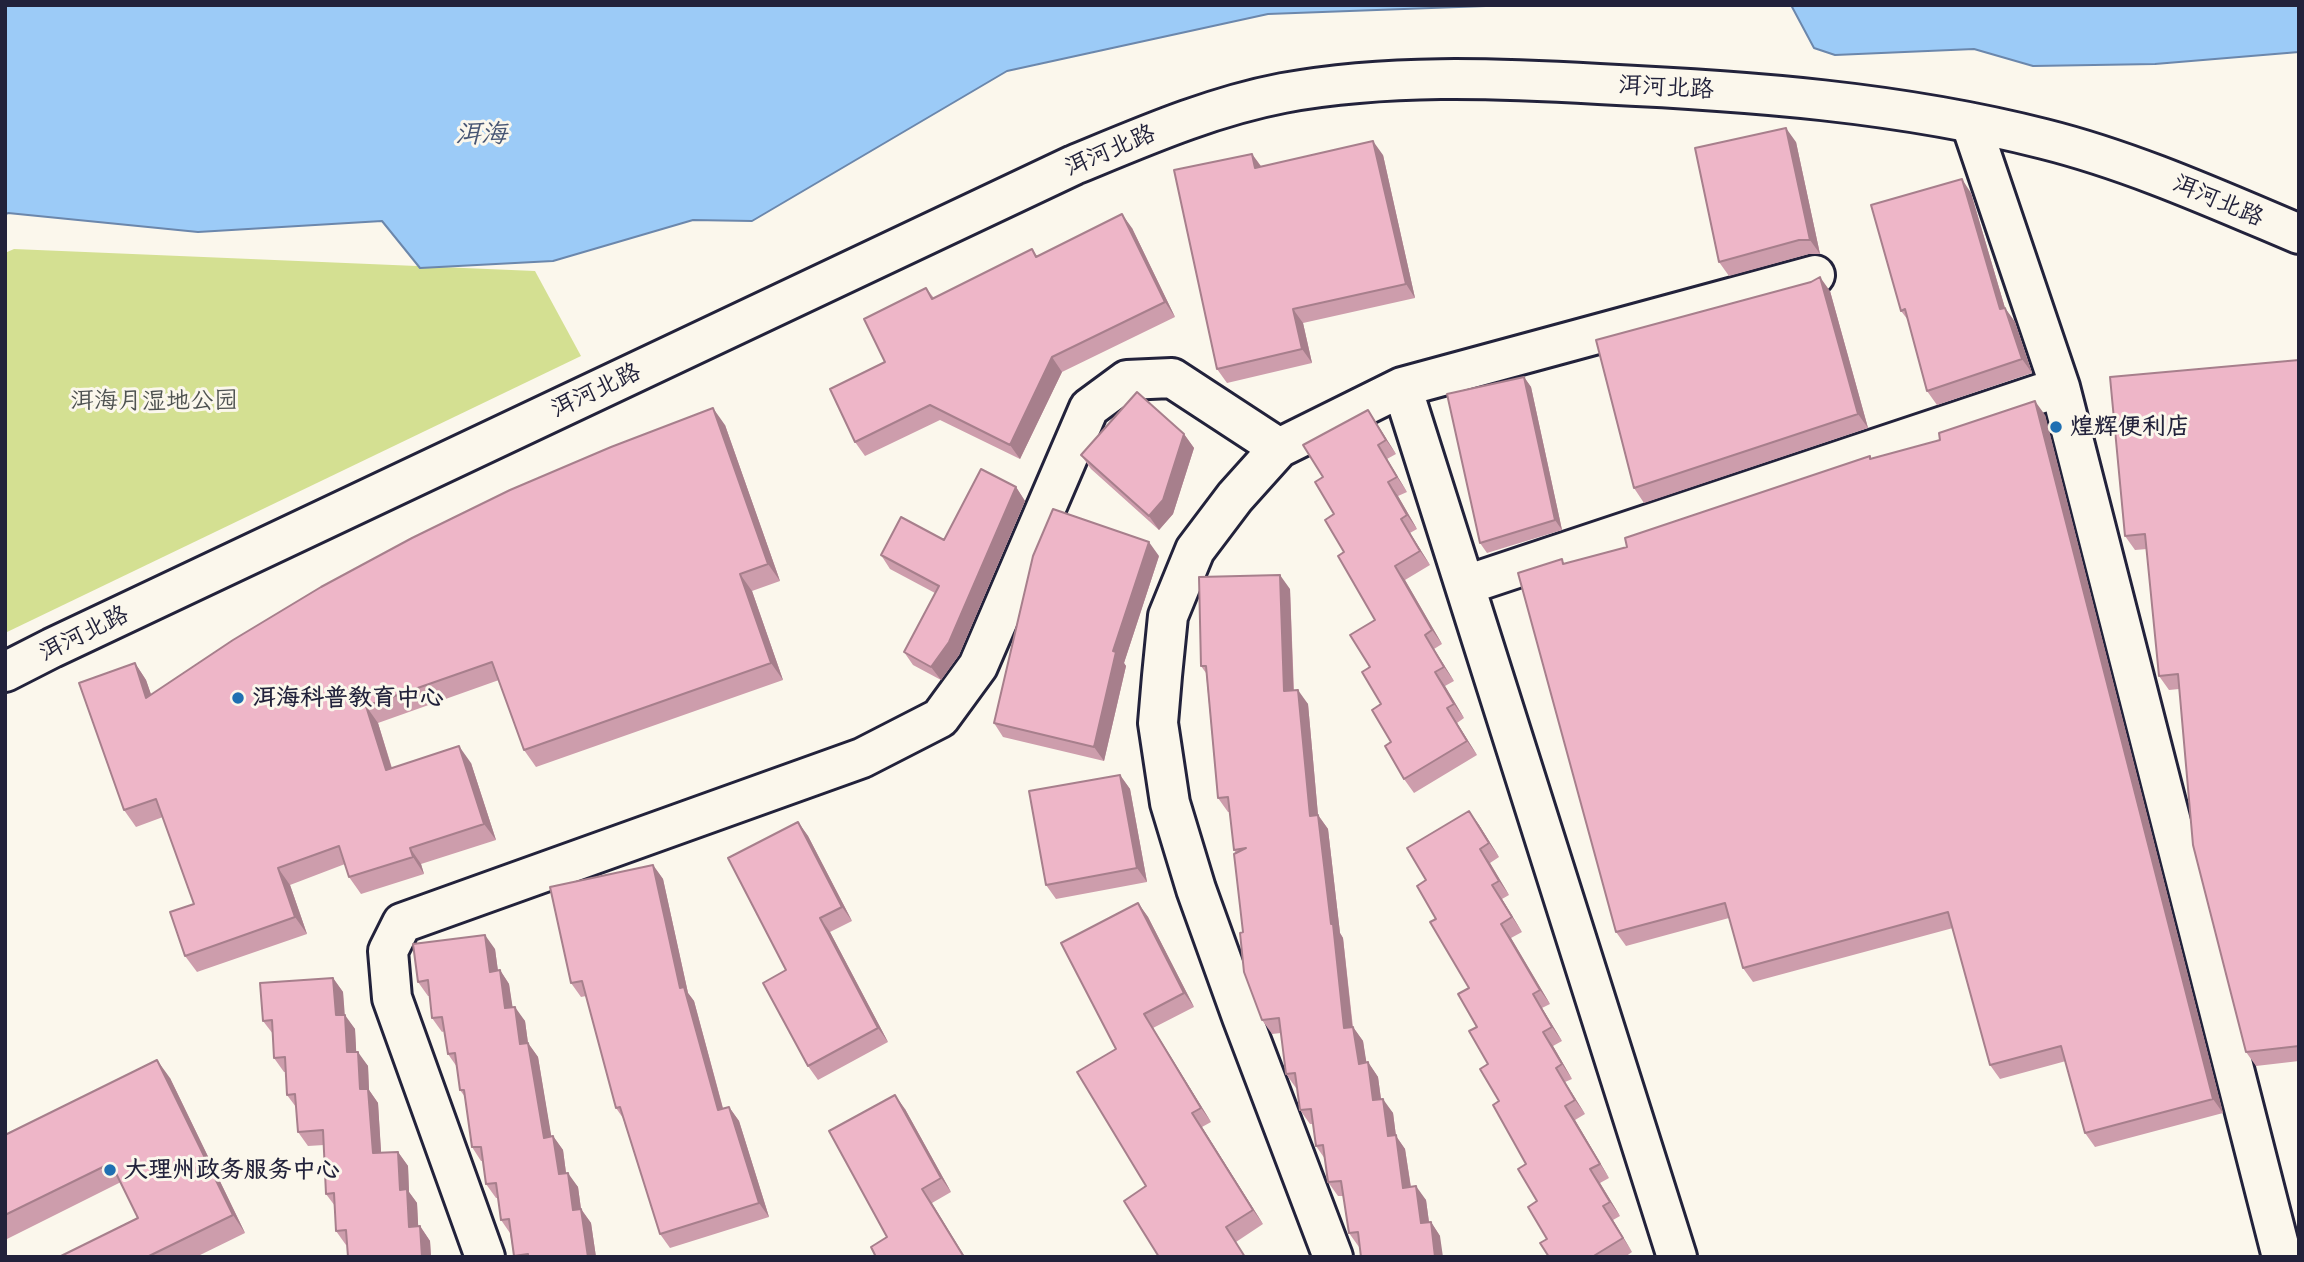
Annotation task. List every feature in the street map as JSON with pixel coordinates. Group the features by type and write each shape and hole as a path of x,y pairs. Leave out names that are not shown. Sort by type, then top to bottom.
{"street":[{"name":"洱河北路","path":"5,672 1074,165 1189,119 1281,94 1363,83 1487,78 1716,90 1899,109 2045,139 2169,180 2299,234"},
{"path":"1971,124 2060,387 2282,1257"},
{"path":"1333,1257 1196,889 1170,803 1158,723 1168,616 1195,550 1235,497 1279,448 1402,387 1815,275"},
{"path":"485,1257 392,998 388,951 402,923 862,758 940,718 978,666 1089,408 1127,380 1172,378 1279,448"},
{"path":"1402,387 1677,1257"},
{"path":"1466,585 2060,387"}],"green space":[{"name":"洱海月湿地公园","path":"14,249 535,271 581,356 5,633 5,253"}],"water":[{"name":"洱海","path":"5,5 1513,5 1268,14 1007,71 752,221 693,220 553,261 420,268 382,221 198,232 8,213 5,215"},
{"path":"1791,5 2299,5 2299,52 2155,64 2033,66 1974,49 1835,55 1814,48"}],"building":[{"path":"1786,128 1810,240 1799,240 1719,262 1695,148"},
{"path":"1373,141 1406,284 1293,309 1302,349 1217,369 1174,170 1252,154 1255,168"},
{"path":"1962,179 2000,309 2005,308 2022,359 1927,391 1905,309 1901,311 1871,205"},
{"path":"1122,214 1165,302 1052,357 1010,445 930,405 855,442 830,389 885,362 864,319 926,288 932,299 1032,249 1036,257"},
{"path":"1820,277 1858,414 1634,488 1596,340 1811,282"},
{"path":"2299,360 2299,1046 2246,1052 2193,845 2178,674 2159,676 2145,534 2125,536 2110,377"},
{"path":"1524,377 1555,520 1480,543 1447,394"},
{"path":"1137,392 1184,434 1163,500 1149,516 1081,455"},
{"path":"2035,401 2213,1099 2085,1133 2061,1046 1990,1065 1948,912 1743,968 1725,903 1616,932 1518,573 1562,559 1563,564 1627,547 1625,538 1870,456 1870,459 1940,440 1939,433"},
{"path":"713,408 768,564 740,574 771,663 524,750 492,662 366,706 386,770 459,746 484,824 410,848 413,857 349,877 339,846 278,868 295,917 185,956 170,912 194,904 156,799 124,810 79,683 135,663 146,698 233,640 321,587 412,538 510,490"},
{"path":"1368,410 1386,440 1378,445 1397,477 1388,482 1407,515 1401,519 1420,551 1395,566 1432,630 1425,635 1444,667 1435,672 1454,704 1447,708 1467,741 1404,779 1385,746 1391,742 1372,710 1381,704 1362,672 1370,667 1350,635 1375,620 1338,556 1344,552 1325,520 1334,514 1315,482 1323,477 1303,445"},
{"path":"981,469 1016,487 949,642 931,667 904,652 939,586 881,555 901,517 944,540"},
{"path":"1053,509 1149,542 1113,651 1116,652 1094,747 994,723 1033,556"},
{"path":"1280,575 1284,691 1298,690 1310,816 1318,815 1344,1028 1353,1027 1359,1064 1368,1062 1373,1100 1383,1099 1388,1136 1396,1135 1403,1188 1416,1186 1421,1223 1431,1222 1435,1257 1361,1257 1358,1232 1349,1233 1341,1181 1328,1182 1323,1145 1316,1146 1311,1109 1300,1110 1295,1073 1286,1074 1279,1018 1262,1020 1244,972 1240,933 1243,932 1234,854 1246,848 1234,850 1228,797 1218,798 1206,666 1201,666 1199,577"},
{"path":"1120,775 1137,868 1046,885 1029,791"},
{"path":"1469,811 1489,843 1480,849 1499,881 1492,885 1512,917 1501,924 1540,990 1533,994 1552,1027 1543,1032 1562,1064 1556,1068 1575,1100 1565,1106 1600,1164 1590,1169 1610,1202 1603,1206 1623,1238 1592,1257 1549,1257 1540,1243 1547,1239 1528,1207 1537,1201 1518,1169 1526,1164 1493,1105 1499,1101 1480,1069 1488,1064 1469,1031 1477,1027 1458,994 1469,988 1430,922 1436,919 1417,886 1426,880 1407,848"},
{"path":"798,822 842,907 820,918 878,1028 808,1066 763,983 786,970 728,858"},
{"path":"653,865 680,988 684,987 718,1110 729,1107 759,1203 660,1234 620,1107 616,1108 582,981 571,983 550,887"},
{"path":"1138,903 1184,993 1144,1014 1201,1108 1192,1113 1253,1210 1226,1227 1245,1257 1159,1257 1124,1201 1146,1186 1077,1072 1116,1049 1061,943"},
{"path":"485,935 490,972 500,970 505,1008 515,1007 520,1044 528,1043 544,1138 553,1136 559,1174 568,1173 573,1210 581,1209 588,1257 528,1257 528,1254 514,1256 509,1219 501,1220 496,1183 486,1184 481,1147 472,1147 464,1090 460,1090 455,1053 448,1054 442,1017 432,1018 428,980 418,982 413,944"},
{"path":"333,978 336,1015 345,1015 347,1052 358,1052 360,1089 368,1089 373,1153 398,1152 400,1190 407,1189 409,1227 420,1226 422,1257 348,1257 346,1230 336,1231 334,1193 326,1194 323,1130 298,1132 295,1094 287,1095 285,1057 274,1058 272,1020 263,1021 260,983"},
{"name":"大理州政务服务中心","path":"157,1060 233,1215 149,1257 59,1257 138,1218 111,1163 5,1215 5,1135"},
{"path":"895,1095 941,1178 922,1189 964,1257 876,1257 871,1247 887,1237 829,1131"}],"place":[{"name":"煌辉便利店","path":"2056,427"},
{"name":"洱海科普教育中心","path":"238,698"},
{"name":"大理州政务服务中心","path":"110,1170"}]}
